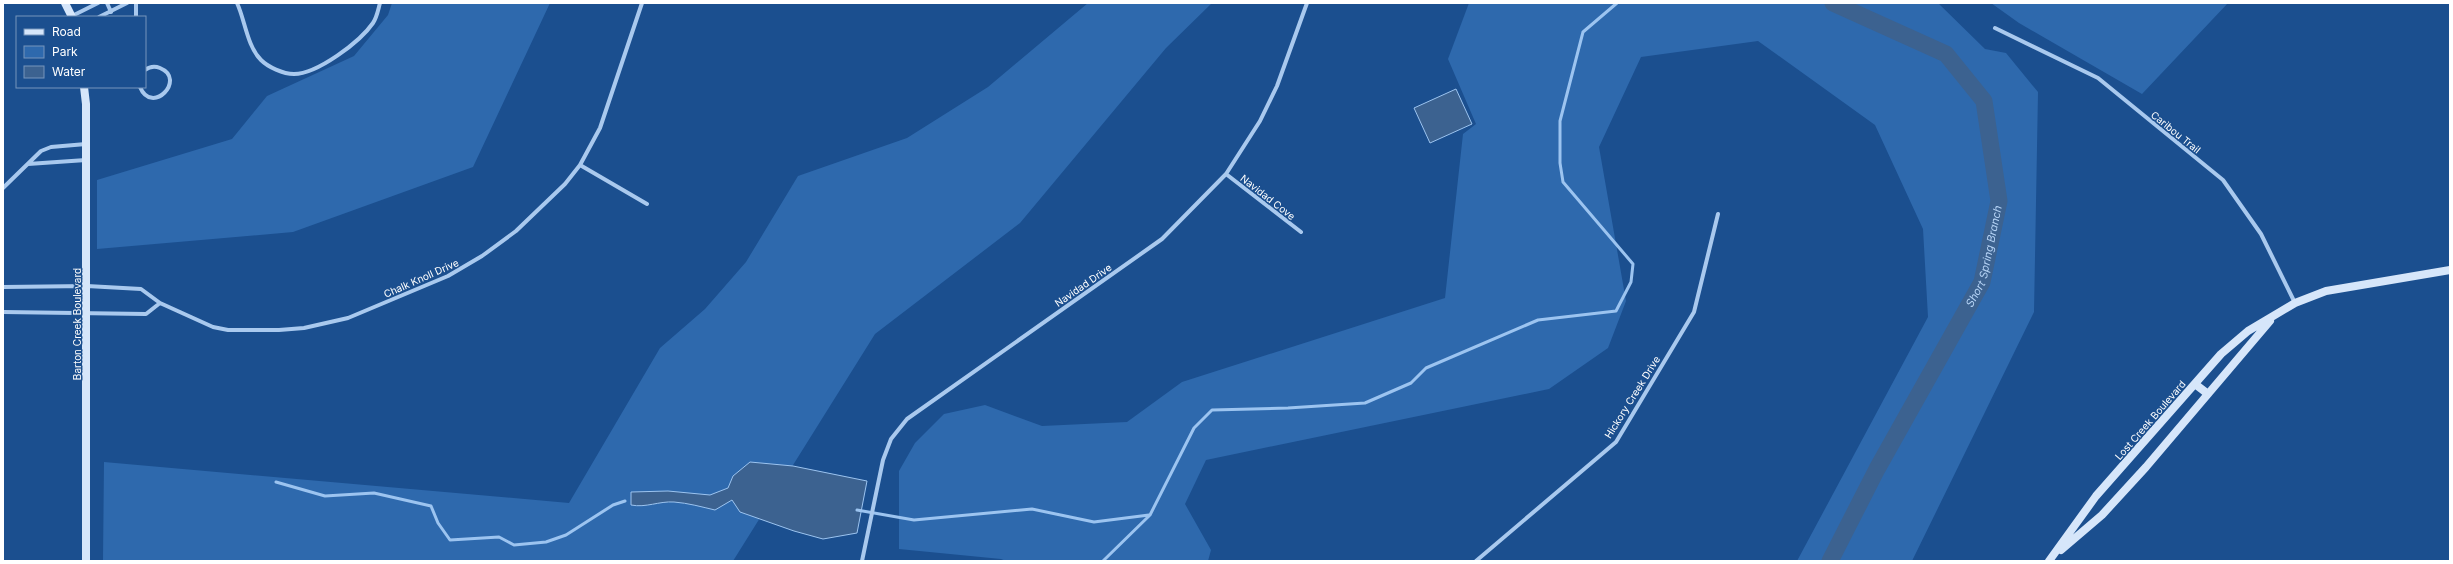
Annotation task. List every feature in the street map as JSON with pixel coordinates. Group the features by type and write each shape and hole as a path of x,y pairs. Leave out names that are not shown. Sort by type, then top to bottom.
{"street":[{"path":"65,3 72,16 98,3"},
{"path":"107,3 111,12"},
{"path":"101,16 127,3"},
{"path":"136,3 136,16"},
{"path":"237,3 250,40 260,59 276,69 294,74 321,65 350,46 374,21 380,3"},
{"name":"Chalk Knoll Drive","path":"3,286 86,286 141,289 160,303 176,309 198,322 228,330 279,330 304,328 348,318 448,276 482,256 530,218 565,184 580,165 600,128 642,3"},
{"name":"Navidad Drive","path":"862,561 883,460 891,439 907,418 1162,239 1226,174 1260,121 1277,86 1307,3"},
{"name":"Caribou Trail","path":"1995,28 2098,78 2223,180 2261,234 2295,303"},
{"path":"141,88 144,94 153,98 162,95 169,88 169,77 162,69 152,67 146,70"},
{"name":"Barton Creek Boulevard","path":"84,88 86,144 87,312 86,561"},
{"path":"3,188 41,151 51,147 86,144"},
{"path":"28,164 86,160"},
{"path":"580,165 647,204"},
{"name":"Navidad Cove","path":"1226,174 1301,232"},
{"name":"Hickory Creek Drive","path":"1476,561 1616,442 1694,312 1718,214"},
{"name":"Lost Creek Boulevard","path":"2056,554 2096,496 2221,354 2248,331 2295,303 2326,291 2361,283 2450,270"},
{"path":"3,312 146,314 160,303"},
{"name":"Lost Creek Boulevard","path":"2049,561 2102,515 2146,467 2276,315"},
{"path":"2195,384 2208,394"}],"green space":[{"path":"392,3 550,3 473,167 293,232 97,249 97,180 232,139 267,96 354,56 388,15"},
{"path":"1088,3 1212,3 1166,48 1020,223 875,334 733,561 103,561 104,462 569,503 660,348 705,309 746,262 798,176 907,138 988,87"},
{"path":"1469,3 1938,3 1985,49 2006,53 2038,92 2034,312 1912,561 1797,561 1928,317 1923,229 1875,125 1758,41 1641,57 1599,147 1626,301 1608,348 1549,389 1206,460 1185,504 1211,550 1208,561 1006,561 1001,559 899,549 899,471 915,443 944,414 985,405 1042,426 1127,422 1182,382 1445,298 1463,134 1476,124 1448,59"},
{"path":"1991,3 2228,3 2142,94 2019,23"}],"water":[{"path":"1456,89 1472,124 1430,143 1414,108"},
{"path":"750,462 793,466 867,481 857,533 823,539 794,531 740,512 732,500 715,510 674,502 663,502 642,506 631,505 631,492 668,491 710,495 728,488 733,476"}],"waterway":[{"path":"1103,561 1150,515 1194,428 1212,410 1288,408 1365,403 1411,383 1426,368 1538,320 1616,311 1631,282 1633,264 1563,182 1560,163 1560,121 1583,32 1617,3"},
{"name":"Short Spring Branch","path":"1830,561 1877,469 1982,282 1999,201 1984,101 1946,54 1833,3"},
{"path":"276,482 325,496 374,493 431,506 438,523 450,540 499,537 514,545 546,542 566,535 613,505 625,501"},
{"path":"857,510 914,520 1032,509 1094,522 1149,515"}]}
